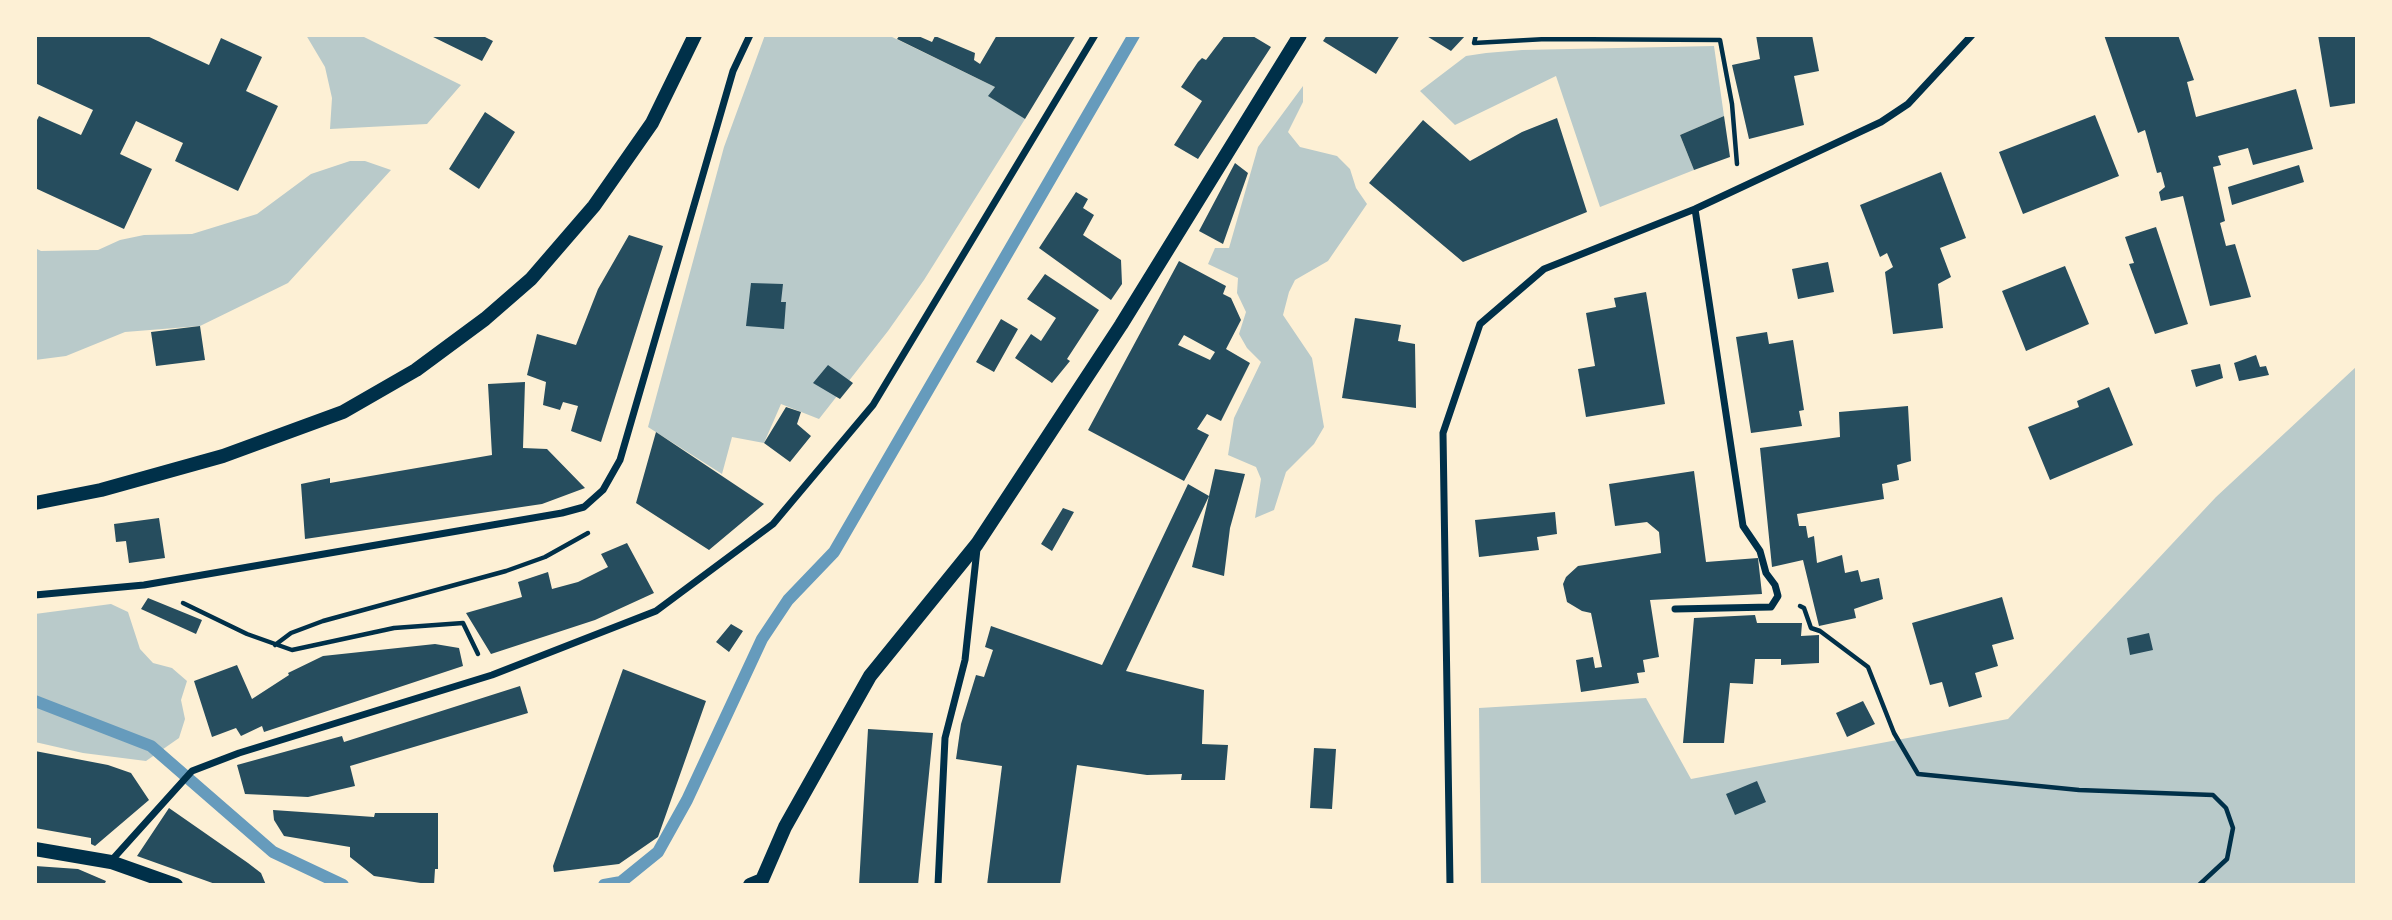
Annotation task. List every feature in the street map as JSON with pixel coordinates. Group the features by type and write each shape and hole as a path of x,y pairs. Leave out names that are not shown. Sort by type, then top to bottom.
{"main road":[{"path":"35,503 101,490 213,460 343,412 416,370 485,319 531,279 594,206 652,123 695,35"},
{"path":"758,883 785,827 870,676 977,544 1121,325 1300,35"},
{"path":"35,849 111,862 176,885"}],"street":[{"path":"35,595 144,585 584,507 603,490 620,460 733,71 750,35"},
{"path":"111,862 192,771 239,753 492,676 656,611 774,524 873,405 1095,35"},
{"path":"1450,885 1443,433 1480,324 1544,269 1695,209 1881,122 1908,104 1972,35"},
{"path":"1675,609 1771,607 1778,596 1760,551 1743,526 1695,209"},
{"path":"938,885 945,737 965,660 977,544"}],"path":[{"path":"1476,35 1474,43 1546,39 1720,40 1732,104 1737,160"},
{"path":"275,645 291,633 323,621 506,571 545,557 583,538 592,529"},
{"path":"144,585 275,645 292,650 394,628 463,623 470,643 492,676"},
{"path":"1778,596 1804,608 1811,628 1820,631 1868,667 1894,733 1918,774 2079,790 2213,795 2226,808 2233,828 2227,859 2199,885"}],"shaded area":[{"path":"306,35 360,35 461,85 427,124 330,129 332,98 325,67"},
{"path":"765,35 888,35 995,87 989,96 1025,119 924,280 819,419 781,404 764,443 732,437 722,474 648,427 724,147"},
{"path":"1714,46 1724,116 1680,135 1694,170 1600,207 1556,76 1455,125 1420,91 1466,56 1522,50"},
{"path":"1303,86 1303,102 1288,132 1300,147 1337,156 1350,169 1356,188 1367,204 1328,261 1295,280 1289,292 1283,315 1312,358 1324,427 1314,444 1286,472 1274,510 1255,518 1261,479 1256,467 1228,455 1234,418 1261,362 1247,348 1239,334 1246,312 1237,293 1238,278 1208,264 1215,248 1229,248 1258,147"},
{"path":"350,161 365,161 391,170 288,283 200,326 125,332 66,356 35,360 35,248 41,251 98,250 120,240 144,235 192,234 257,214 311,174"},
{"path":"2357,366 2357,885 1481,885 1479,708 1646,698 1691,779 2008,719 2216,497"},
{"path":"111,604 128,612 140,649 153,663 172,668 187,681 181,700 185,719 179,738 146,761 83,753 35,742 35,614"}],"building":[{"path":"35,35 145,35 209,65 221,38 262,57 246,91 278,106 238,191 175,161 183,143 136,121 120,154 152,169 124,229 35,188 35,124 39,116 81,135 93,110 35,83"},
{"path":"429,35 481,35 493,41 482,61"},
{"path":"900,35 916,35 932,42 935,36 975,53 974,60 980,64 997,35 1076,35 1025,119 988,96 995,87 897,39"},
{"path":"1225,35 1251,35 1271,47 1198,159 1174,145 1202,101 1181,87 1198,62 1202,58 1206,60"},
{"path":"1327,35 1400,35 1376,74 1323,41"},
{"path":"1425,35 1466,35 1451,51"},
{"path":"1756,35 1812,35 1819,71 1794,76 1804,125 1749,139 1732,65 1760,59"},
{"path":"2104,35 2178,35 2194,80 2187,82 2196,117 2296,89 2313,149 2253,165 2248,148 2218,156 2221,165 2213,167 2225,221 2220,223 2226,246 2235,244 2251,297 2210,306 2183,196 2161,201 2159,192 2165,187 2161,172 2157,173 2145,130 2138,133"},
{"path":"2318,35 2357,35 2357,103 2330,107"},
{"path":"485,112 515,132 479,189 449,169"},
{"path":"2095,115 2119,176 2023,214 1999,152"},
{"path":"1724,116 1730,157 1694,170 1680,135"},
{"path":"1557,118 1587,212 1463,262 1369,183 1423,120 1470,161 1522,132"},
{"path":"1235,163 1248,173 1223,244 1199,231"},
{"path":"2299,165 2304,182 2232,205 2228,187"},
{"path":"1941,172 1966,238 1940,248 1951,277 1938,284 1943,328 1893,334 1885,272 1893,267 1887,253 1880,257 1860,205"},
{"path":"1076,192 1088,199 1083,208 1094,215 1083,235 1121,260 1122,284 1111,300 1039,248"},
{"path":"2156,227 2188,324 2155,334 2129,264 2134,263 2125,237"},
{"path":"629,235 663,246 601,442 571,431 578,406 563,402 560,410 543,405 546,382 527,375 537,334 576,345 598,289"},
{"path":"1179,261 1226,286 1223,294 1231,298 1241,320 1226,349 1250,363 1221,421 1207,414 1197,429 1209,435 1184,481 1088,430","holes":["1184,335 1215,352 1210,360 1178,345"]},
{"path":"1828,262 1834,292 1798,299 1792,269"},
{"path":"2065,266 2089,324 2026,351 2002,291"},
{"path":"1045,274 1099,310 1067,359 1070,361 1052,383 1015,358 1031,334 1041,341 1056,318 1027,299"},
{"path":"751,283 783,284 781,302 786,302 784,329 746,326"},
{"path":"1646,292 1665,404 1586,417 1578,369 1595,366 1586,313 1616,307 1614,298"},
{"path":"1355,318 1401,325 1398,341 1415,344 1416,408 1342,398"},
{"path":"1001,319 1018,329 994,372 976,362"},
{"path":"200,326 205,360 156,366 151,332"},
{"path":"1767,332 1769,344 1793,340 1804,410 1799,411 1802,426 1751,433 1736,337"},
{"path":"2256,355 2260,367 2266,366 2269,375 2239,381 2234,363"},
{"path":"2220,364 2223,378 2196,387 2191,370"},
{"path":"828,365 853,383 840,399 813,383"},
{"path":"525,382 523,448 547,449 585,488 542,504 305,539 301,484 330,478 330,483 492,455 488,384"},
{"path":"2109,387 2133,445 2050,480 2028,427 2079,407 2077,401"},
{"path":"1908,406 1911,461 1897,465 1899,480 1882,484 1884,499 1797,514 1799,526 1806,526 1808,538 1814,536 1817,563 1842,555 1845,573 1858,570 1861,582 1879,578 1883,599 1854,609 1856,618 1819,626 1803,560 1772,567 1760,448 1840,437 1839,412"},
{"path":"786,407 801,412 797,424 811,436 790,462 764,443"},
{"path":"656,432 764,504 709,550 636,503"},
{"path":"1215,469 1245,474 1230,528 1224,576 1192,567"},
{"path":"1694,471 1706,562 1758,558 1762,594 1650,600 1659,657 1643,660 1645,672 1637,673 1639,683 1581,692 1576,660 1593,657 1595,668 1602,667 1591,613 1567,602 1563,584 1566,577 1578,566 1661,553 1659,532 1647,522 1615,526 1609,484"},
{"path":"1188,484 1209,496 1126,671 1204,690 1202,744 1228,745 1225,780 1181,780 1182,774 1147,775 1077,765 1060,885 987,885 1002,766 956,759 961,724 976,675 984,677 993,650 985,647 991,626 1102,665"},
{"path":"1063,508 1074,512 1052,551 1041,544"},
{"path":"1555,512 1557,534 1537,537 1539,550 1479,557 1475,520"},
{"path":"159,518 165,558 129,563 126,541 116,542 114,524"},
{"path":"627,543 654,593 595,620 491,654 466,613 522,597 518,582 548,572 552,589 578,582 608,567 601,554"},
{"path":"2002,597 2014,639 1992,645 1998,666 1975,673 1982,697 1949,707 1942,682 1930,685 1912,623"},
{"path":"148,598 202,620 196,634 141,609"},
{"path":"1755,615 1757,623 1802,623 1801,636 1819,635 1819,663 1781,665 1781,659 1755,659 1753,684 1730,683 1724,743 1683,743 1694,618"},
{"path":"731,624 743,631 729,652 716,642"},
{"path":"2149,633 2153,650 2130,655 2127,638"},
{"path":"435,644 459,648 463,666 264,732 262,726 241,736 236,728 212,737 194,681 237,665 252,699 289,675 288,673 323,656"},
{"path":"623,669 706,701 658,837 619,864 554,872 553,866"},
{"path":"520,686 528,713 350,766 355,786 308,797 245,794 237,765 342,736 344,742"},
{"path":"1863,701 1875,724 1847,737 1836,713"},
{"path":"868,729 933,733 918,885 859,885"},
{"path":"1314,748 1336,749 1332,809 1310,808"},
{"path":"35,751 108,765 131,773 149,800 95,846 91,844 91,838 35,828"},
{"path":"1757,781 1766,802 1735,815 1726,794"},
{"path":"169,808 261,873 266,885 218,885 137,856"},
{"path":"273,810 374,817 375,813 438,813 438,869 435,869 434,885 374,876 350,857 350,847 284,836 274,820"},
{"path":"35,866 78,869 106,881 104,885 35,885"}],"waterway":[{"path":"604,885 621,882 658,852 687,800 762,639 788,600 834,552 1134,35"},
{"path":"35,701 151,746 273,852 343,885"}]}
